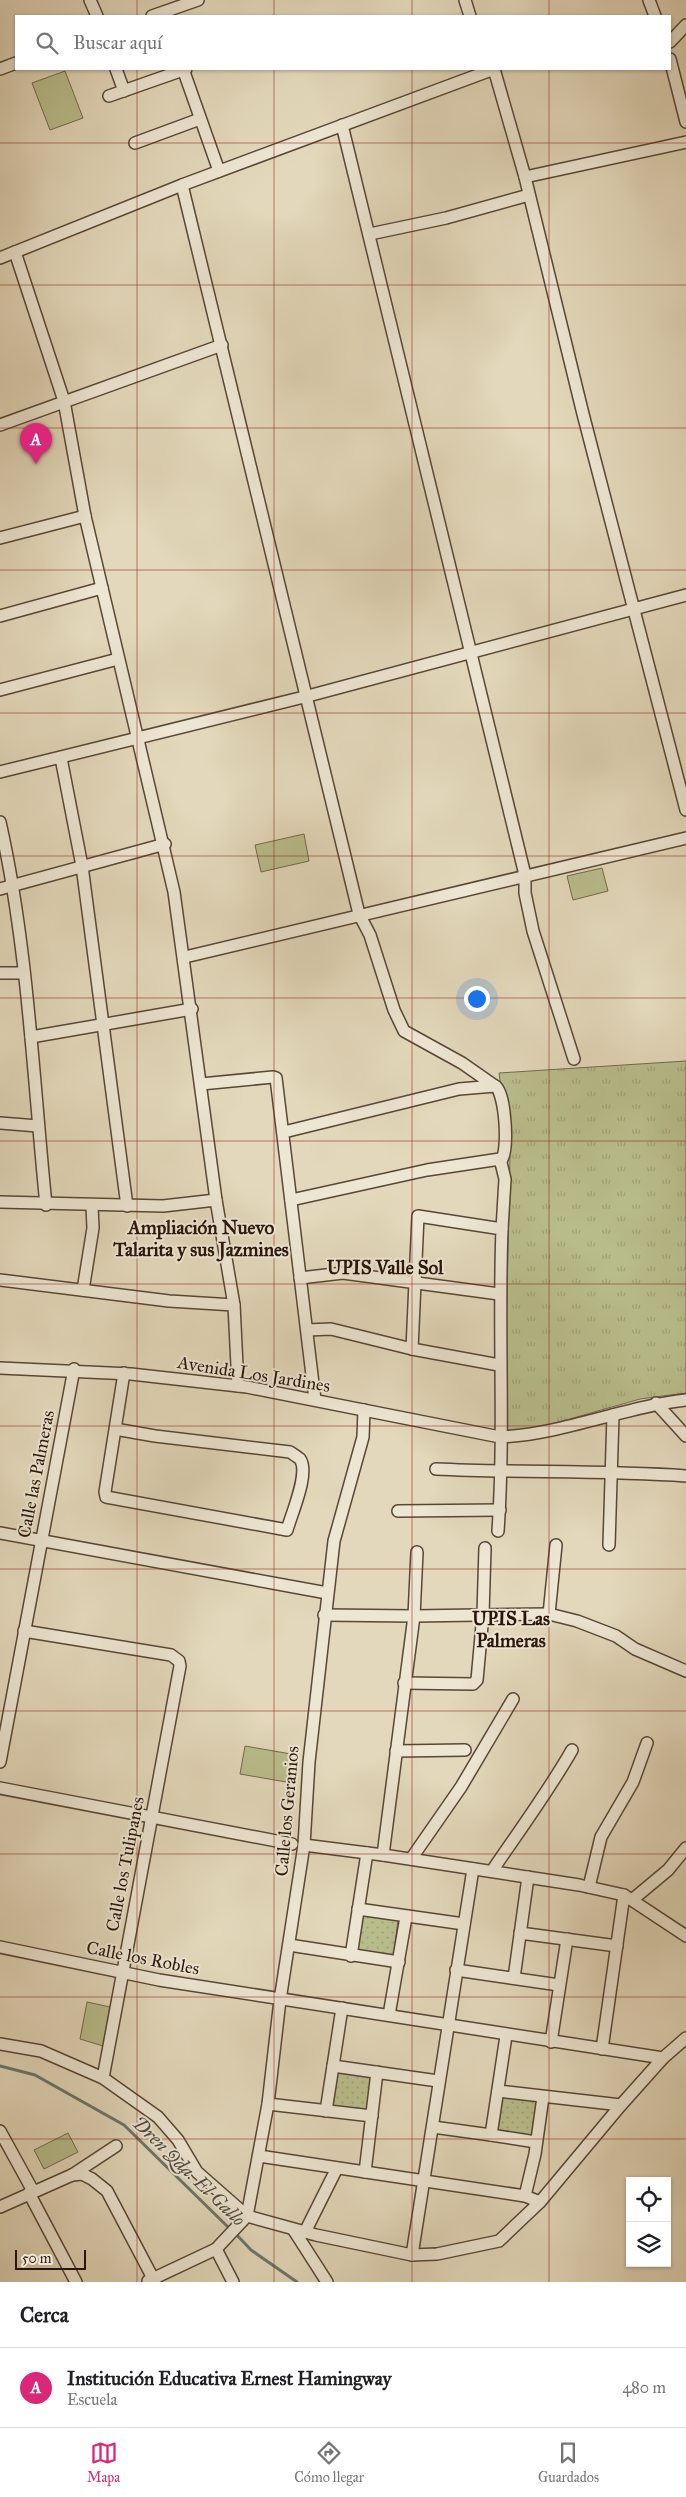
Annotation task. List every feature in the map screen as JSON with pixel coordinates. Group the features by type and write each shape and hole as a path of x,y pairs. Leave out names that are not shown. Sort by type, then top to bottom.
{"street":[{"path":"90,0 97,15"},
{"path":"160,15 198,0"},
{"path":"465,0 470,15"},
{"path":"649,0 655,15"},
{"path":"671,41 686,26"},
{"path":"0,69 15,63"},
{"path":"671,63 686,122"},
{"path":"116,70 124,91"},
{"path":"109,96 181,70"},
{"path":"184,70 219,171"},
{"path":"0,258 182,185 491,70"},
{"path":"494,70 525,177 686,810"},
{"path":"135,143 200,119"},
{"path":"342,125 525,875 524,893 533,931 574,1059"},
{"path":"525,177 686,142"},
{"path":"182,185 308,696 359,914 370,935 394,1010 404,1031 462,1063 502,1093 507,1141 506,1155 500,1162"},
{"path":"370,234 446,218 529,195"},
{"path":"15,252 64,401 84,516 164,844 185,957 216,1200 234,1305 238,1386"},
{"path":"0,425 222,345"},
{"path":"0,538 84,516"},
{"path":"0,616 102,588"},
{"path":"0,772 308,696 634,607 686,595"},
{"path":"0,690 118,659"},
{"path":"61,758 82,866 126,1206"},
{"path":"0,822 14,885 31,1037 46,1204"},
{"path":"185,957 359,914 686,838"},
{"path":"0,889 164,844"},
{"path":"0,973 24,973"},
{"path":"31,1037 192,1009"},
{"path":"201,1084 273,1076 276,1078 315,1400"},
{"path":"284,1132 459,1089 495,1086"},
{"path":"0,1123 38,1126"},
{"path":"290,1200 427,1170 500,1159 505,1180 499,1294 501,1472 498,1531"},
{"path":"0,1202 92,1206 163,1206 216,1200"},
{"path":"83,1290 93,1228 92,1206"},
{"path":"412,1349 418,1216 502,1229"},
{"path":"300,1278 342,1273 499,1294"},
{"path":"0,1280 169,1301 234,1305"},
{"path":"307,1330 331,1329 412,1349 499,1365"},
{"name":"Avenida Los Jardines","path":"0,1368 74,1369 238,1386 500,1437 540,1434 656,1404 686,1400"},
{"name":"Calle las Palmeras","path":"0,1762 74,1369"},
{"path":"115,1429 154,1436 290,1452 300,1459 303,1468 301,1486 286,1530 106,1497 115,1429 124,1373"},
{"path":"656,1404 686,1436"},
{"name":"Calle los Geranios","path":"247,2216 268,2104 280,2000 304,1845 309,1762 324,1615 334,1541 363,1437 364,1410"},
{"path":"608,1545 613,1415"},
{"path":"436,1469 501,1472 611,1472 686,1476"},
{"path":"398,1511 500,1510"},
{"path":"0,1532 327,1593"},
{"path":"549,1614 556,1545"},
{"path":"404,1683 473,1684 477,1680 483,1614 485,1548"},
{"path":"383,1854 414,1616 417,1552"},
{"path":"324,1615 549,1614 577,1621 616,1636 635,1649 686,1671"},
{"name":"Calle los Tulipanes","path":"24,1631 175,1658 179,1661 180,1673 103,2078"},
{"path":"412,1859 461,1787 513,1699"},
{"path":"589,1887 601,1837 633,1782 647,1743"},
{"path":"396,1751 465,1750"},
{"path":"492,1872 549,1791 572,1750"},
{"path":"0,1788 292,1844"},
{"path":"304,1845 383,1854 589,1887 628,1898 686,1936"},
{"path":"602,2049 618,1946 628,1898 668,1870 686,1848"},
{"path":"350,1956 367,1852"},
{"path":"412,2255 433,2127 438,2080 473,1868"},
{"path":"514,1978 528,1877"},
{"path":"358,1910 464,1924"},
{"path":"389,2015 406,1916"},
{"path":"520,1933 618,1946"},
{"path":"551,2042 567,1939"},
{"path":"289,1945 398,1962"},
{"name":"Calle los Robles","path":"0,1947 123,1974 280,2000 389,2015 506,2036 664,2058"},
{"path":"456,1970 559,1985"},
{"path":"326,2111 342,2008"},
{"path":"491,2136 506,2036"},
{"path":"0,2044 42,2051 103,2078 158,2117 178,2140 197,2172 247,2216 293,2229 412,2255 436,2254 499,2241 540,2202 621,2105 664,2058 686,2038"},
{"path":"332,2066 438,2080"},
{"path":"365,2172 377,2072"},
{"path":"498,2091 621,2105"},
{"path":"525,2196 543,2097"},
{"path":"268,2104 372,2116"},
{"path":"433,2127 536,2142"},
{"path":"0,2132 76,2282"},
{"path":"0,2207 72,2175 116,2146"},
{"path":"259,2156 525,2196 540,2202"},
{"path":"306,2232 337,2168"},
{"path":"72,2175 82,2174 107,2191 151,2281 216,2249 247,2216"},
{"path":"293,2229 327,2282"},
{"path":"216,2249 233,2282"}],"green space":[{"path":"65,71 83,118 50,130 32,83"},
{"path":"304,834 309,861 261,872 255,845"},
{"path":"602,868 608,891 573,900 567,876"},
{"path":"686,1061 686,1393 640,1399 531,1430 504,1431 510,1154 499,1073"},
{"path":"245,1746 291,1754 286,1782 240,1774"},
{"path":"361,1915 398,1920 393,1958 356,1953"},
{"path":"87,2002 110,2007 103,2046 80,2039"},
{"path":"334,2070 373,2075 367,2112 330,2107"},
{"path":"501,2094 539,2099 534,2137 496,2131"},
{"path":"68,2133 78,2152 44,2169 34,2150"}],"waterway":[{"name":"Dren Qda. El Gallo","path":"0,2066 35,2075 124,2125 230,2229"},
{"name":"Dren Qda. El Gallo","path":"235,2233 251,2250 297,2282"}],"place":[{"name":"Institución Educativa Ernest Hamingway","path":"36,464"}],"district":[{"name":"Ampliación Nuevo Talarita y sus Jazmines","path":"201,1238"},
{"name":"UPIS Valle Sol","path":"385,1267"},
{"name":"UPIS Las Palmeras","path":"511,1629"}]}
